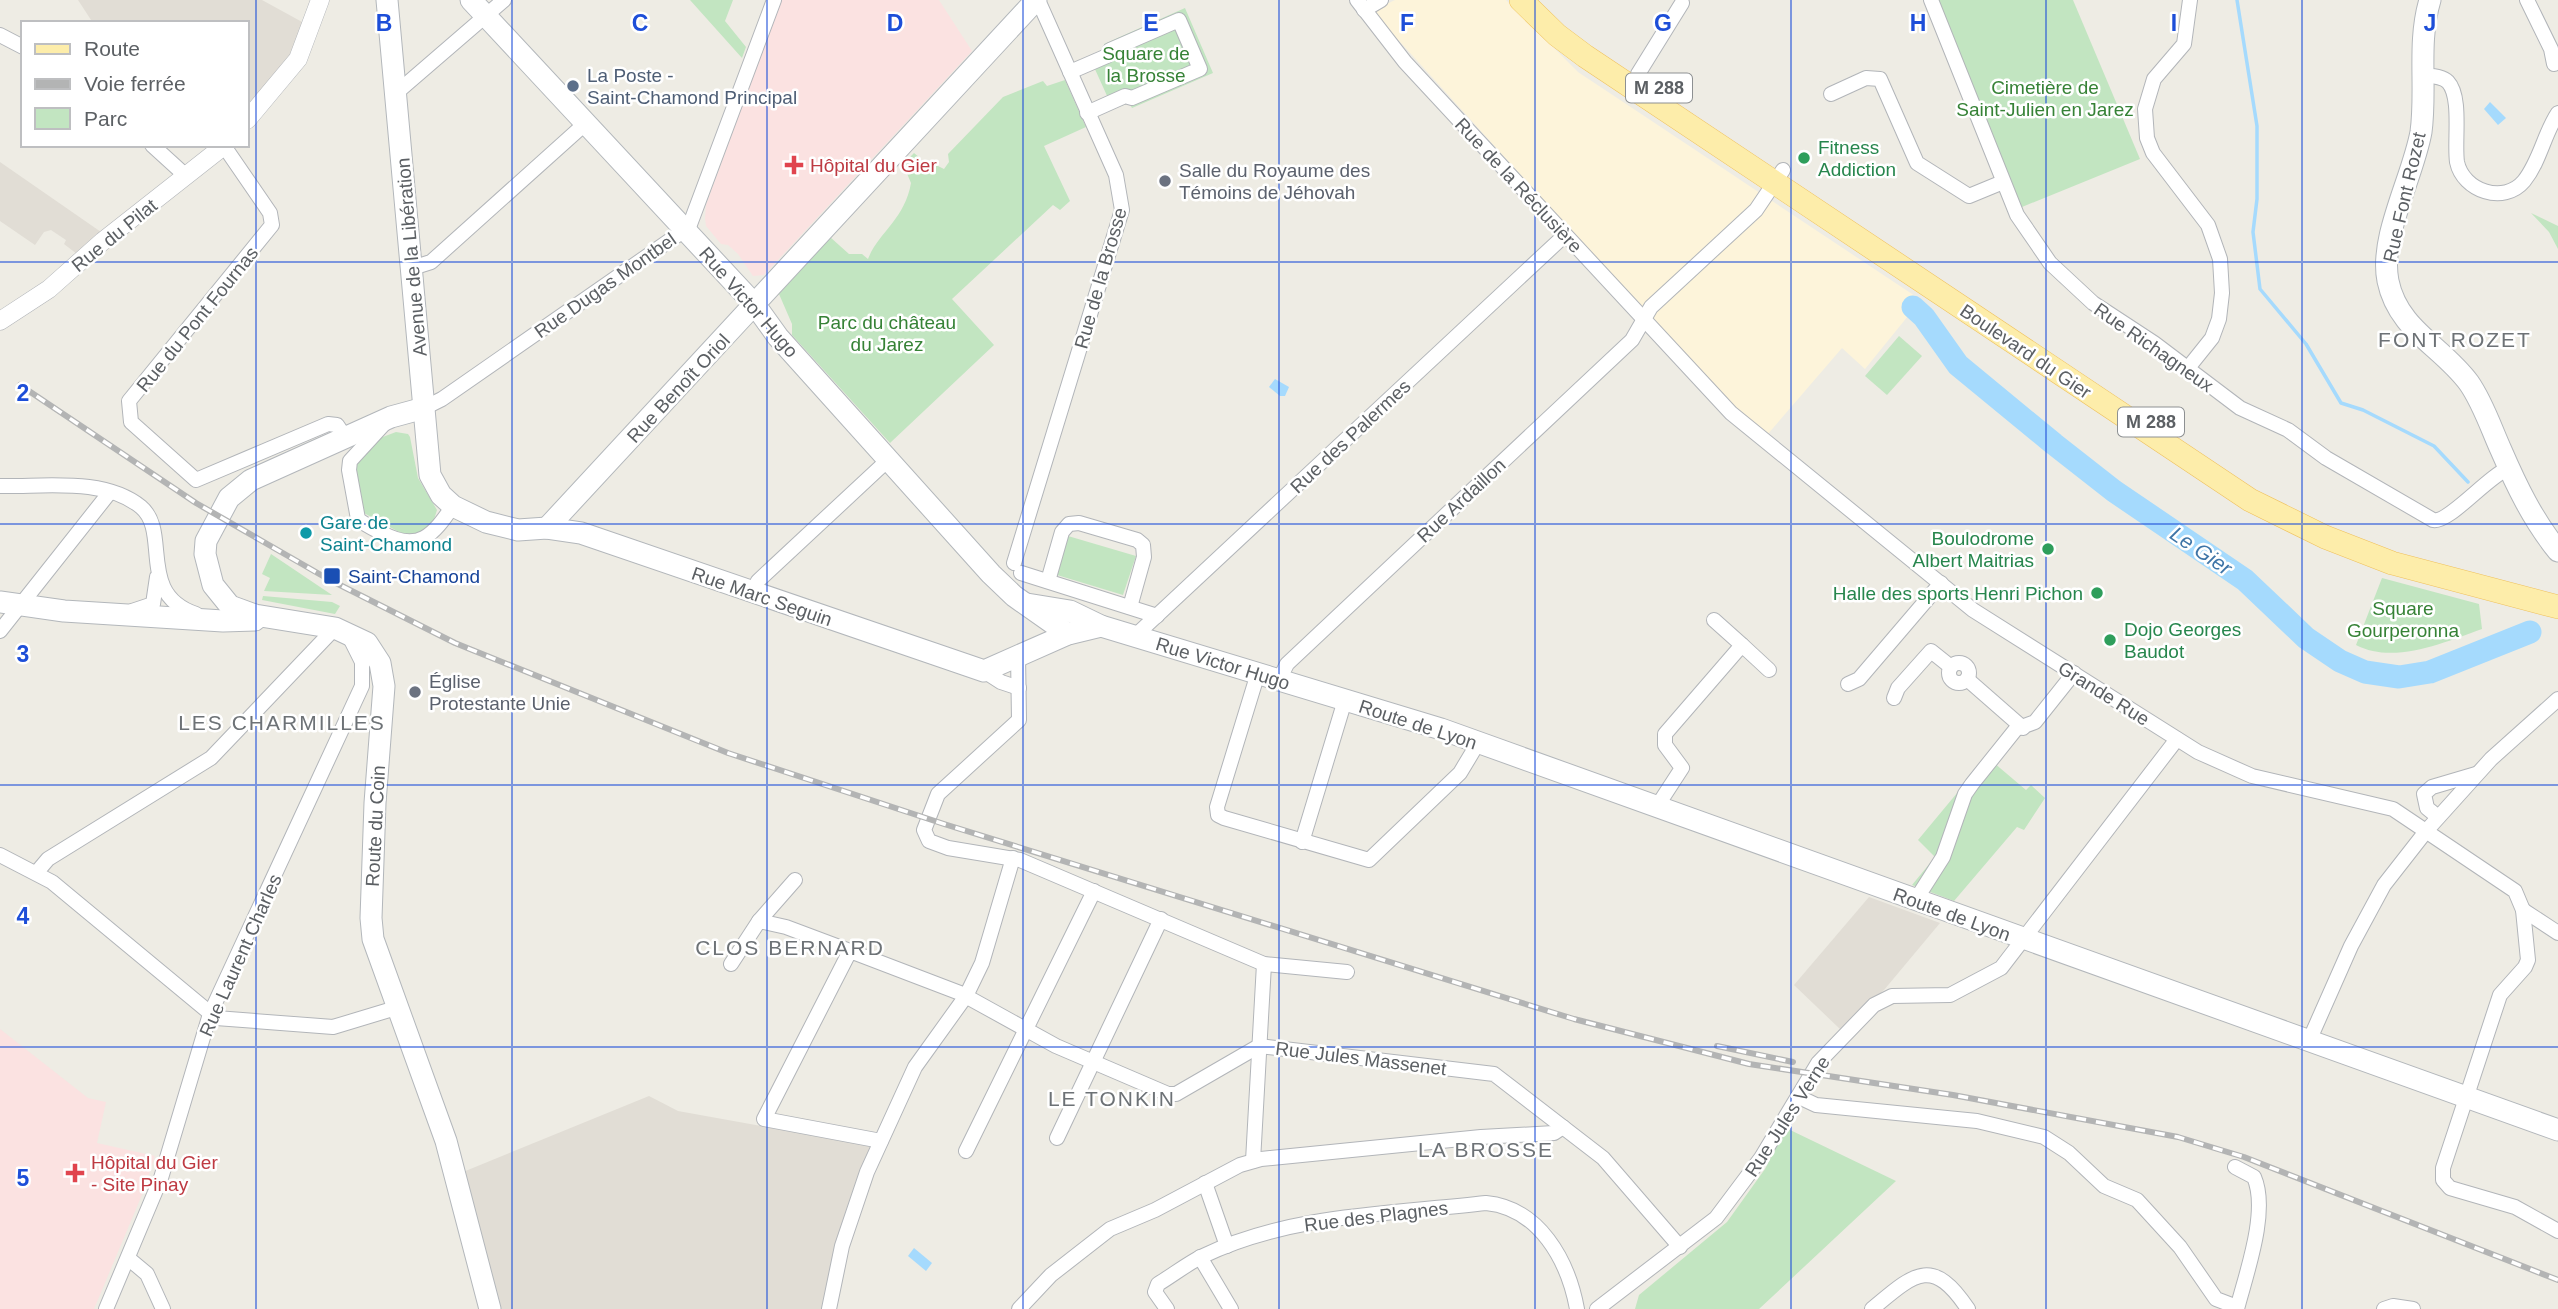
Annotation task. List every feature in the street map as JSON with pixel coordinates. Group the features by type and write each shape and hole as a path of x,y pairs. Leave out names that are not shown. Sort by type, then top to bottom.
{"main road":[{"name":"Avenue de la Libération","path":"387,0 430,475 441,495 453,506"},
{"name":"Rue Victor Hugo","path":"471,0 755,305 775,332 1009,592 1053,623 1060,632 1070,634 1101,626"},
{"name":"Rue Benoît Oriol","path":"547,528 1037,0"},
{"name":"M 288","path":"1521,0 1557,35 1585,56 1779,176"},
{"name":"M 288","path":"1539,0 1580,35 1779,176"},
{"name":"Rue Font Rozet","path":"2430,0 2423,41 2421,131 2387,256 2388,280 2395,303 2409,325 2456,369 2473,390 2534,520 2558,551"},
{"name":"Boulevard du Gier","path":"1779,176 2219,468 2292,510 2405,555 2558,593"},
{"name":"Boulevard du Gier","path":"1779,176 2250,500 2325,537 2387,562 2558,607"},
{"path":"187,616 221,598 213,585 205,554 212,525 229,498 251,480 342,432 424,408"},
{"name":"Rue Marc Seguin","path":"453,506 503,528 547,528 581,533 984,670"},
{"name":"Route du Coin","path":"221,598 243,612 342,632 367,643 375,653 384,676 371,918 377,956 446,1141 490,1309"},
{"path":"10,604 103,614 187,616 223,621 271,618"},
{"name":"Rue Victor Hugo","path":"1027,604 1070,611 1101,626 1345,700"},
{"path":"984,670 1070,634 1077,621 1070,611"},
{"name":"Route de Lyon","path":"1345,700 1478,743 2558,1130"}],"street":[{"path":"248,119 298,59 320,0"},
{"path":"395,94 504,0"},
{"name":"Rue de la Brosse","path":"1009,592 1122,210 1116,175 1037,0"},
{"name":"Rue de la Réclusière","path":"1381,0 1361,5 1405,62 1691,372"},
{"name":"Rue Richagneux","path":"1931,0 2017,215 2036,248 2078,292 2188,368 2240,408 2288,430 2326,458 2433,520 2445,519 2481,485 2509,468"},
{"path":"2188,368 2212,338 2219,319 2222,293 2220,259 2208,225 2153,153 2147,138 2145,109 2154,79 2184,44 2190,0"},
{"path":"2527,0 2551,48 2554,64"},
{"path":"1638,74 1682,4"},
{"name":"Rue Dugas Montbel","path":"424,408 442,399 686,230 696,216 772,6"},
{"path":"1070,72 1107,56 1110,50 1179,20 1200,69 1132,98 1125,96 1087,113"},
{"path":"0,35 21,46"},
{"path":"2423,75 2448,81 2455,94 2458,162 2462,176 2472,186 2483,191 2505,192 2524,181 2558,113"},
{"path":"1831,94 1866,78 1880,79 1920,166 1969,196 2003,182"},
{"path":"412,268 431,262 587,122"},
{"path":"154,147 186,176"},
{"name":"Rue du Pilat","path":"0,321 49,289 222,147"},
{"name":"Rue du Pont Fournas","path":"226,147 270,213 272,225 130,401 131,422 196,480 328,424 342,432"},
{"name":"Rue Ardaillon","path":"1279,680 1287,664 1632,340 1651,307 1756,211 1779,176"},
{"name":"Rue des Palermes","path":"1135,636 1565,235"},
{"name":"Grande Rue","path":"1691,372 1731,413 1980,614 2177,739 2231,769 2267,780 2377,804 2427,831 2508,886 2520,899 2524,909 2558,933"},
{"path":"391,417 350,461 349,470 358,519 395,540 409,542 421,540 438,527 453,506"},
{"path":"752,593 758,581 889,459"},
{"path":"0,486 90,488 133,501 146,513 157,569 157,591 153,604 135,611 103,614"},
{"path":"0,631 10,604 110,492"},
{"path":"1048,581 1062,532 1069,524 1079,523 1137,540 1143,545 1144,557 1130,607"},
{"path":"992,574 1004,563 1048,581 1157,616"},
{"path":"157,569 168,595 187,616"},
{"path":"1848,684 1859,679 1941,583"},
{"path":"1714,620 1769,670"},
{"path":"37,872 48,859 211,758 342,632 362,662 362,686 384,686"},
{"path":"1656,807 1682,768 1665,745 1665,734 1742,645"},
{"path":"1894,698 1931,651 1951,667 1950,677 1955,682 1967,679 2023,728"},
{"path":"1018,655 1017,724 938,794 924,830 929,841 937,846 1013,858 1264,964 1347,972"},
{"path":"984,670 999,681 1019,688"},
{"path":"1258,673 1217,807 1218,815 1302,842 1362,861 1368,860 1460,773 1478,743"},
{"path":"1915,901 1943,857 1965,794 2016,729 2035,722 2074,673"},
{"name":"Rue Laurent Charles","path":"106,1309 129,1259 166,1164 210,1014 362,686"},
{"path":"2309,1041 2374,900 2438,817 2478,773 2509,741 2558,699"},
{"path":"1302,842 1345,700"},
{"name":"Rue Jules Verne","path":"1597,1309 1619,1302 1710,1224 1729,1204 1818,1063 1874,1005 1900,995 1942,997 1976,984 2001,968 2177,739"},
{"path":"2438,817 2424,802 2424,794 2432,787 2478,773"},
{"path":"0,855 37,872 61,889 210,1014 231,1021 333,1027 396,1008"},
{"path":"829,1309 842,1246 881,1141 920,1058 966,996 991,937 1013,858"},
{"path":"731,964 760,921 795,880"},
{"path":"966,1151 1027,1032 1094,891"},
{"path":"2524,909 2528,960 2525,967 2504,988 2497,1003 2443,1168 2443,1180 2450,1188 2515,1207 2558,1230"},
{"path":"1057,1138 1161,919"},
{"path":"760,921 786,927 966,996"},
{"path":"850,951 764,1119 881,1141"},
{"path":"1253,1161 1264,964"},
{"name":"Rue Jules Massenet","path":"966,996 1027,1032 1172,1095 1259,1046 1494,1074 1610,1165 1680,1247"},
{"path":"1799,1097 1816,1105 1966,1120 2024,1130 2044,1137 2068,1153 2104,1186 2137,1200 2187,1256 2216,1299 2237,1308 2254,1243 2259,1191 2255,1177 2235,1167"},
{"path":"1019,1309 1051,1275 1110,1229 1253,1161 1481,1137 1554,1133 1563,1127"},
{"path":"1205,1183 1227,1246"},
{"name":"Rue des Plagnes","path":"1167,1309 1155,1292 1156,1287 1200,1257 1227,1246 1300,1224 1486,1203 1505,1205 1521,1212 1550,1242 1563,1263 1577,1309"},
{"path":"1200,1257 1231,1309"},
{"path":"129,1259 147,1275 163,1309"},
{"path":"1872,1309 1905,1282 1921,1275 1934,1275 1947,1281 1968,1309"},
{"path":"2384,1309 2393,1306 2413,1309"}],"shaded area":[{"path":"78,0 262,0 304,23 291,57 248,108 248,21 92,21"},
{"name":"Hôpital du Gier","path":"781,0 939,0 972,51 764,275 753,276 738,254 728,245 721,244 706,226 706,205"},
{"path":"1395,0 1506,0 1578,72 1921,300 1865,369 1842,348 1767,435 1733,409 1372,11"},
{"path":"0,162 101,232 77,254 64,244 66,240 51,230 44,232 35,245 0,221"},
{"path":"1869,897 1940,923 1884,990 1840,1029 1794,985"},
{"name":"Hôpital du Gier - Site Pinay","path":"0,1029 88,1098 106,1102 97,1143 155,1156 144,1190 94,1309 0,1309"},
{"path":"649,1096 678,1111 873,1146 825,1309 499,1309 463,1172"}],"green space":[{"path":"690,0 733,0 725,21 746,47 742,58"},
{"name":"Cimetière de Saint-Julien en Jarez","path":"1935,0 2073,0 2140,159 2022,207"},
{"name":"Square de la Brosse","path":"1185,8 1213,73 1132,108 1129,103 1113,109 1089,56 1105,49 1104,44"},
{"name":"Parc du château du Jarez","path":"1065,80 1086,127 1044,146 1070,201 1060,210 1053,205 952,299 994,345 890,443 792,335 792,324 779,294 830,237 849,254 862,254 868,259 908,196 911,183 903,164 914,153 920,158 917,162 929,173 936,165 944,169 949,162 948,154 1003,97 1043,81 1047,86"},
{"path":"2531,213 2558,226 2558,249 2549,232"},
{"path":"1899,336 1922,356 1887,395 1865,376"},
{"path":"396,432 408,434 410,437 418,478 437,510 432,526 412,539 362,512 354,461 380,438"},
{"path":"1068,536 1136,556 1123,595 1057,575"},
{"path":"271,554 332,595 264,591 270,578 262,574"},
{"name":"Square Gourperonna","path":"2382,578 2479,604 2482,629 2436,645 2403,652 2371,651 2356,645"},
{"path":"263,596 332,602 340,606 335,614 262,600"},
{"path":"1987,757 2026,790 2031,785 2045,798 2024,830 2017,827 1954,901 1912,885 1935,857 1918,840"},
{"path":"1786,1128 1896,1181 1759,1309 1635,1309 1639,1295 1727,1222 1765,1169"}],"water":[{"path":"2490,102 2506,118 2498,125 2484,109"},
{"path":"1275,379 1289,387 1285,396 1280,396 1269,387"},
{"path":"914,1248 932,1263 926,1271 908,1256"}],"waterway":[{"path":"2237,0 2257,126 2257,199 2253,232 2260,289 2306,344 2341,403 2363,410 2434,446 2468,482"},
{"name":"Le Gier","path":"1913,307 1924,317 1958,365 2114,491 2245,580 2306,638 2340,661 2365,672 2399,677 2430,672 2530,632"}],"railway":[{"path":"20,385 196,503 328,579 455,643 728,753 944,824 1574,1019 1749,1064 1953,1095 2178,1137 2244,1157 2558,1280"},
{"path":"1717,1046 1793,1062"}],"place":[{"name":"La Poste - Saint-Chamond Principal","path":"573,86"},
{"name":"Fitness Addiction","path":"1804,158"},
{"name":"Hôpital du Gier","path":"794,165"},
{"name":"Salle du Royaume des Témoins de Jéhovah","path":"1165,181"},
{"name":"Gare de Saint-Chamond","path":"306,533"},
{"name":"Boulodrome Albert Maitrias","path":"2048,549"},
{"name":"Saint-Chamond","path":"332,576"},
{"name":"Halle des sports Henri Pichon","path":"2097,593"},
{"name":"Dojo Georges Baudot","path":"2110,640"},
{"name":"Église Protestante Unie","path":"415,692"},
{"name":"Hôpital du Gier - Site Pinay","path":"75,1173"}],"district":[{"name":"FONT ROZET","path":"2455,340"},
{"name":"LES CHARMILLES","path":"282,723"},
{"name":"CLOS BERNARD","path":"790,948"},
{"name":"LE TONKIN","path":"1112,1099"},
{"name":"LA BROSSE","path":"1486,1150"}]}
